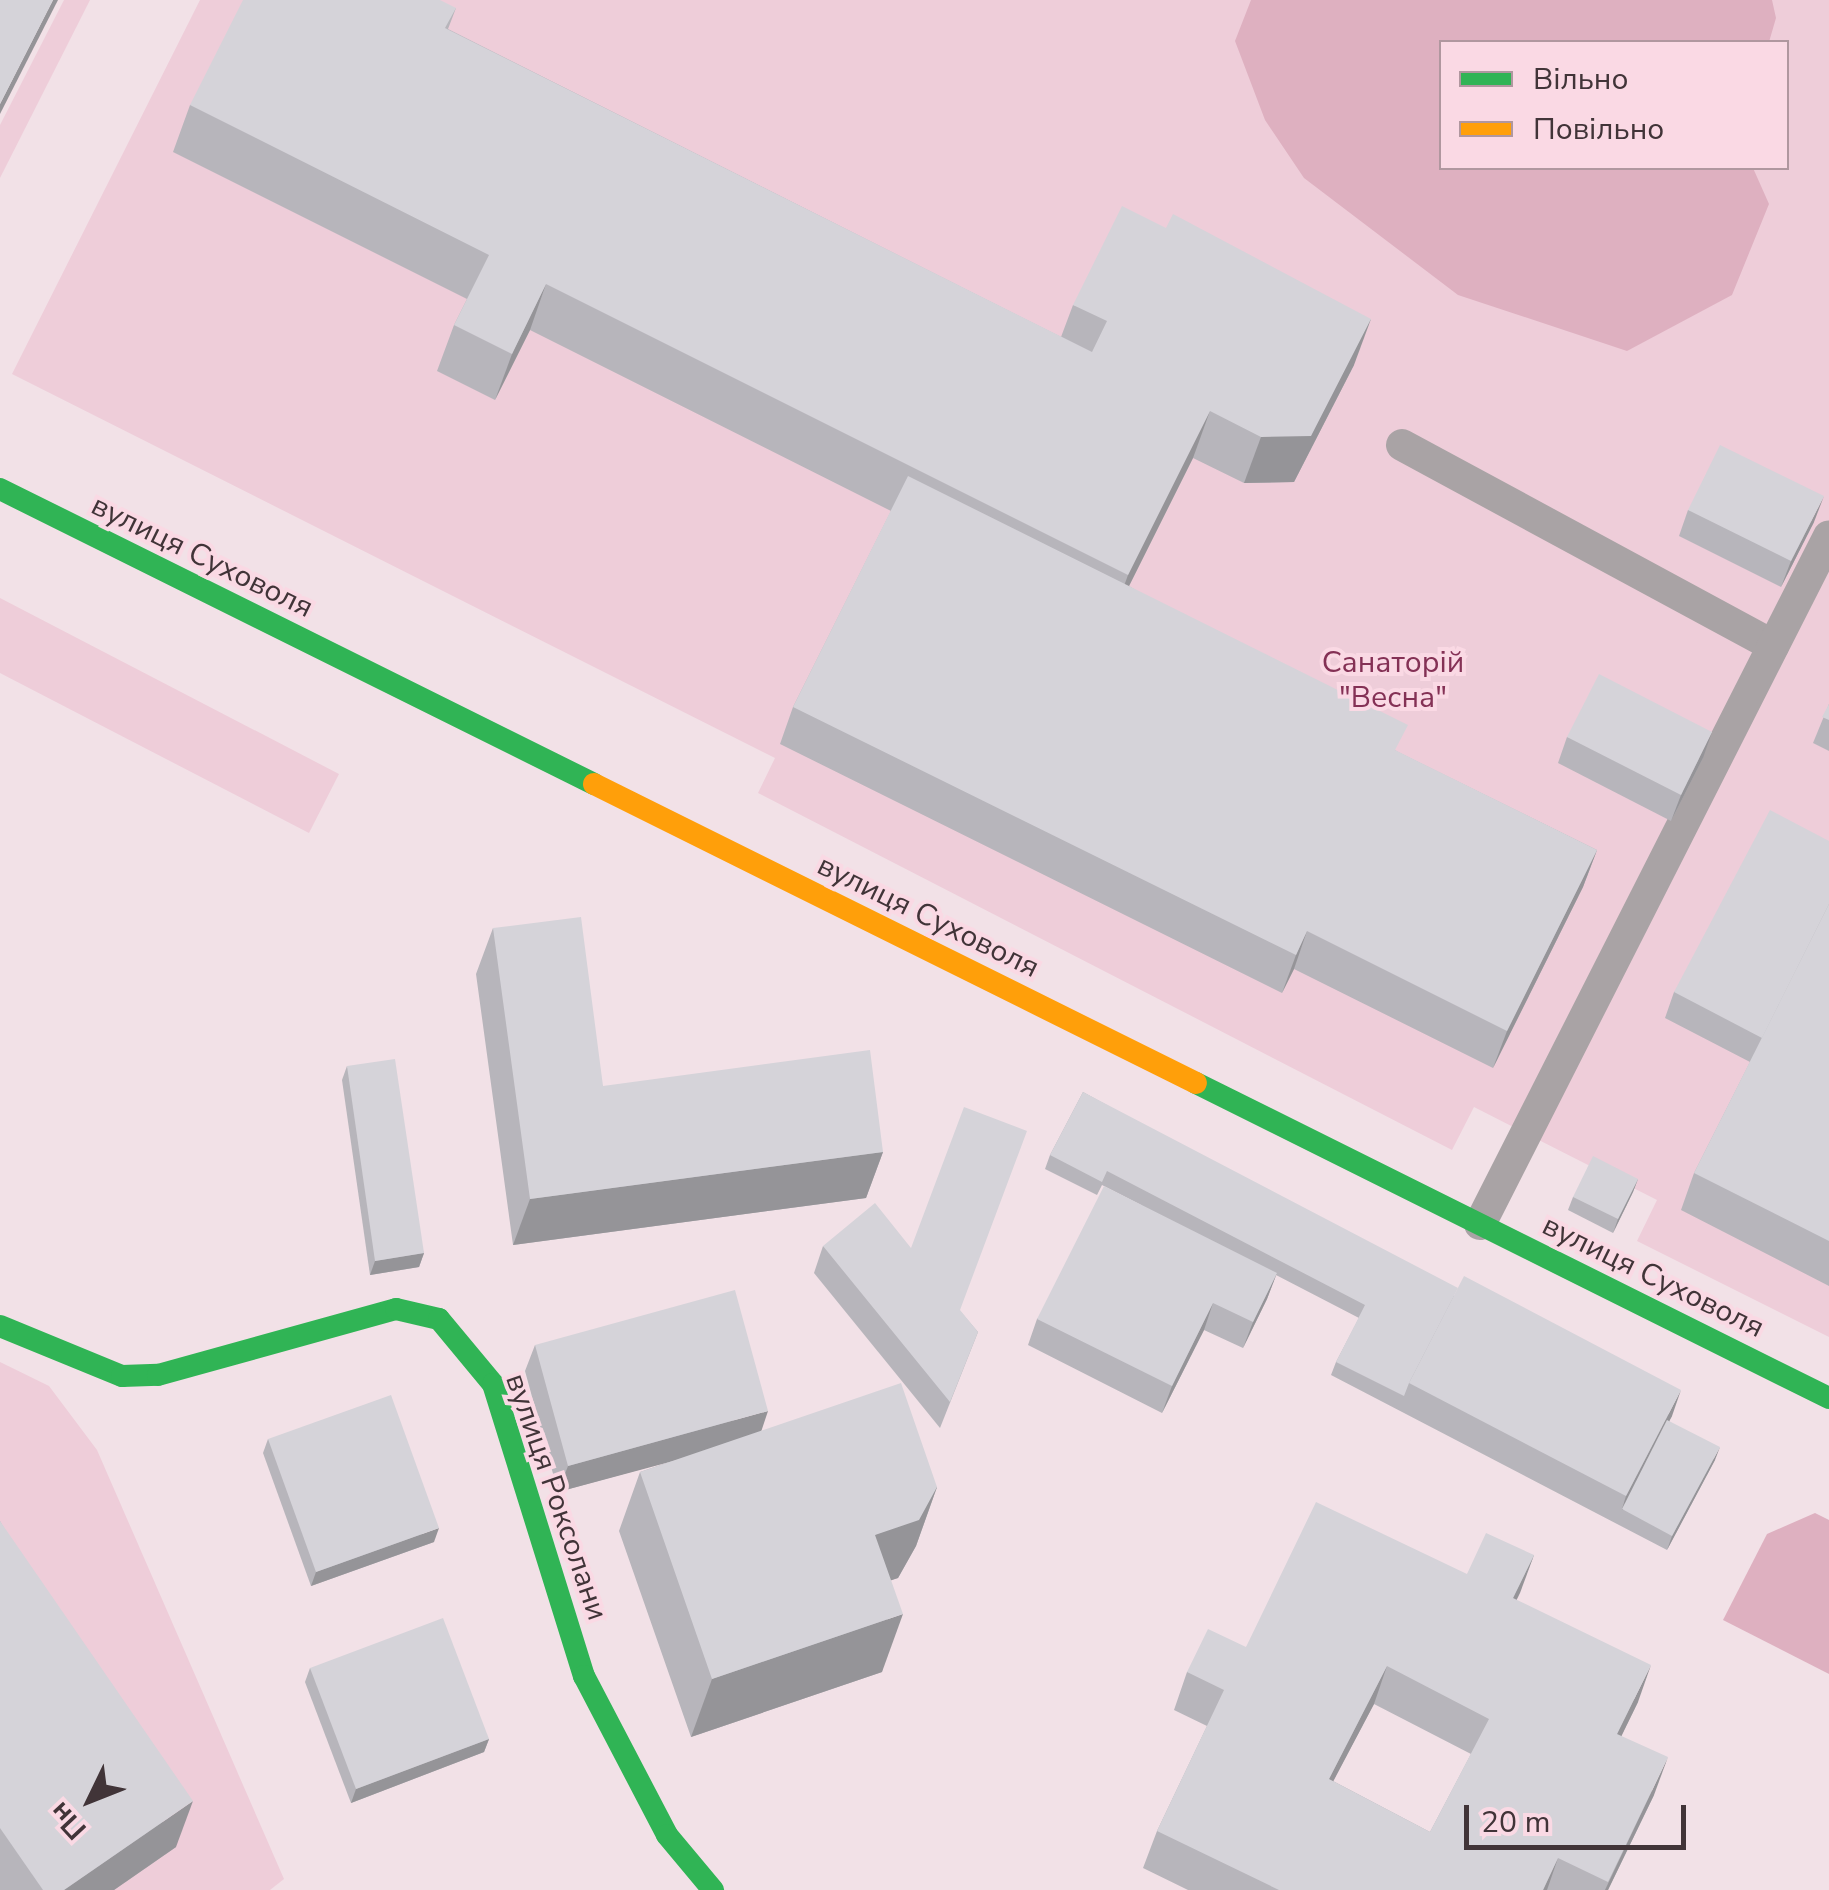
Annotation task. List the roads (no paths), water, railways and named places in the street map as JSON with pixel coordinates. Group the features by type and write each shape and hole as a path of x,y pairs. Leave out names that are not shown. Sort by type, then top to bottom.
{"street":[{"name":"вулиця Суховоля","path":"0,490 1829,1398"},
{"name":"вулиця Роксолани","path":"0,1326 122,1376 158,1376 396,1310 439,1319 493,1384 584,1676 667,1835 713,1890"}],"lane":[{"path":"1402,445 1773,646"},
{"path":"1480,1224 1829,536"}],"park label":[{"name":"Санаторій \"Весна\"","path":"1393,680"}]}
